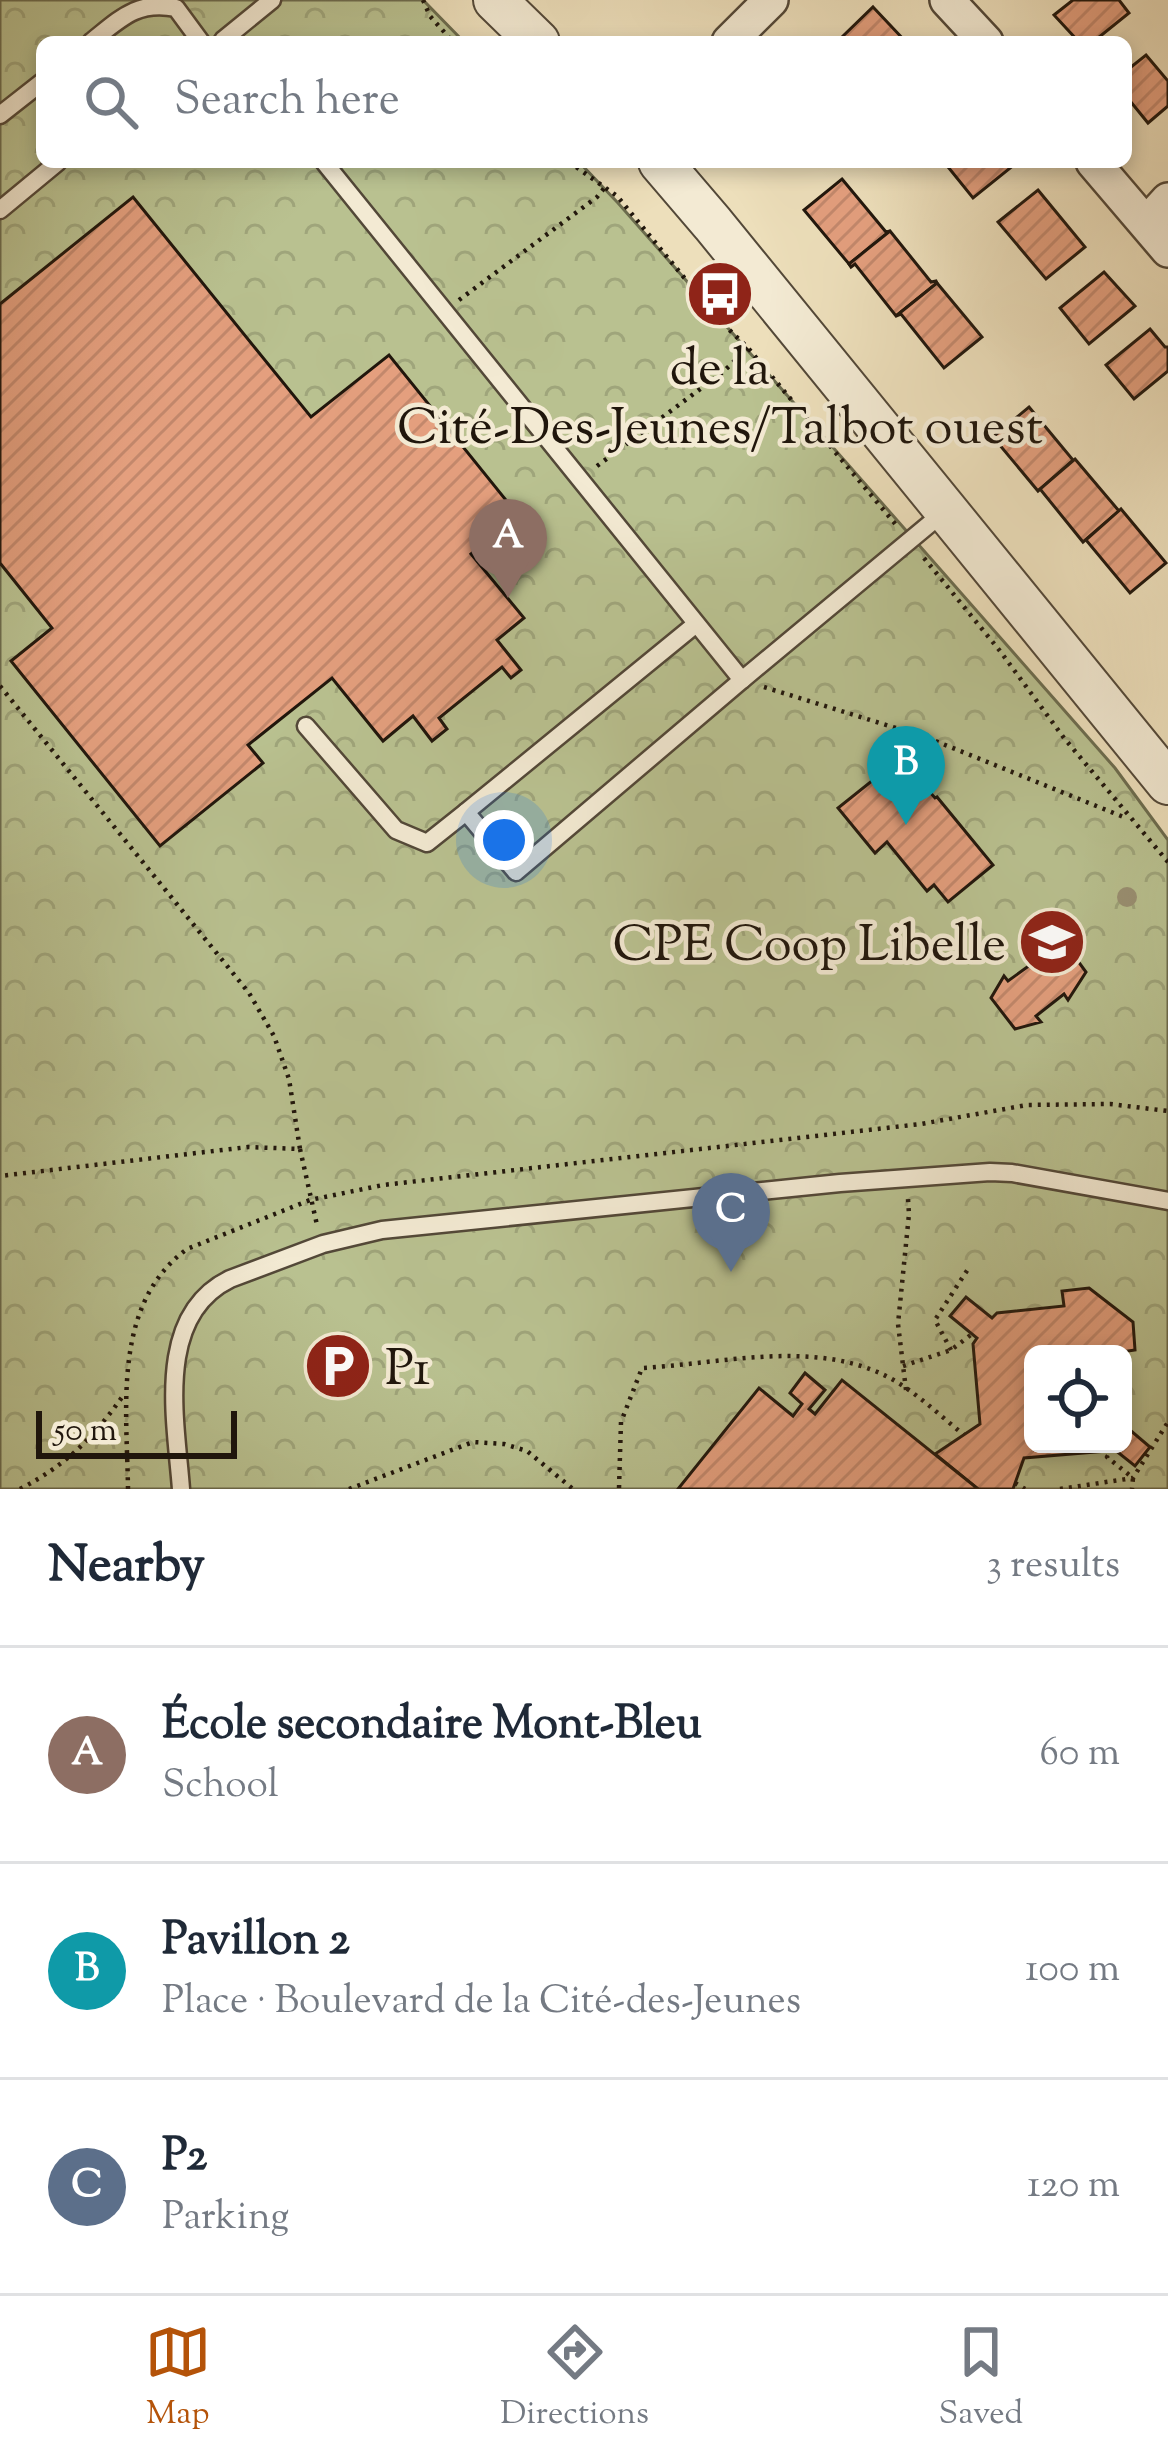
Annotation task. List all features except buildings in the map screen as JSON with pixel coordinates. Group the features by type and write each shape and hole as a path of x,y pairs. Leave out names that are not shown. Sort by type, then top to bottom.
{"street":[{"path":"495,0 532,36"},
{"path":"735,36 771,0"},
{"path":"947,0 980,36"},
{"path":"665,168 1168,783"},
{"path":"1100,168 1161,224"}],"lane":[{"path":"222,36 272,0"},
{"path":"100,36 149,3 176,8 209,36"},
{"path":"0,116 36,87"},
{"path":"0,210 51,168"},
{"path":"329,168 742,680"},
{"path":"466,812 516,872 945,511"},
{"path":"306,726 396,830 427,843 696,623"},
{"path":"182,1489 174,1390 182,1336 197,1304 216,1286 323,1244 382,1230 906,1178 1012,1173 1168,1202"}],"path":[{"path":"423,0 448,36"},
{"path":"578,168 606,186 748,348 988,636 1064,738 1168,862"},
{"path":"444,311 606,186"},
{"path":"579,479 723,373 748,348"},
{"path":"742,680 928,738 1132,820"},
{"path":"0,686 249,992 274,1036 290,1078 310,1200"},
{"path":"0,1176 248,1147 300,1149"},
{"path":"906,1178 909,1214 898,1324 906,1390"},
{"path":"951,1350 935,1320 970,1267"},
{"path":"903,1366 951,1350 972,1334"},
{"path":"619,1489 621,1422 642,1368 782,1357 851,1363 885,1376 964,1435"},
{"path":"20,1489 75,1454 127,1391"},
{"path":"1132,1489 1133,1478 1168,1422"},
{"path":"349,1489 473,1442 527,1451 573,1489"},
{"path":"1110,1453 1107,1457 1133,1478"},
{"path":"1060,1489 1133,1478"},
{"path":"1015,1483 1025,1489"}],"green space":[{"path":"0,0 423,0 458,36 36,36 36,168 585,168 1115,768 1168,840 1168,1489 0,1489"}],"place":[{"name":"de la Cité-Des-Jeunes/Talbot ouest","path":"720,294"},
{"name":"École secondaire Mont-Bleu","path":"508,598"},
{"name":"Pavillon 2","path":"906,825"},
{"name":"CPE Coop Libelle","path":"1052,942"},
{"name":"P2","path":"731,1272"},
{"name":"P1","path":"338,1366"}]}
